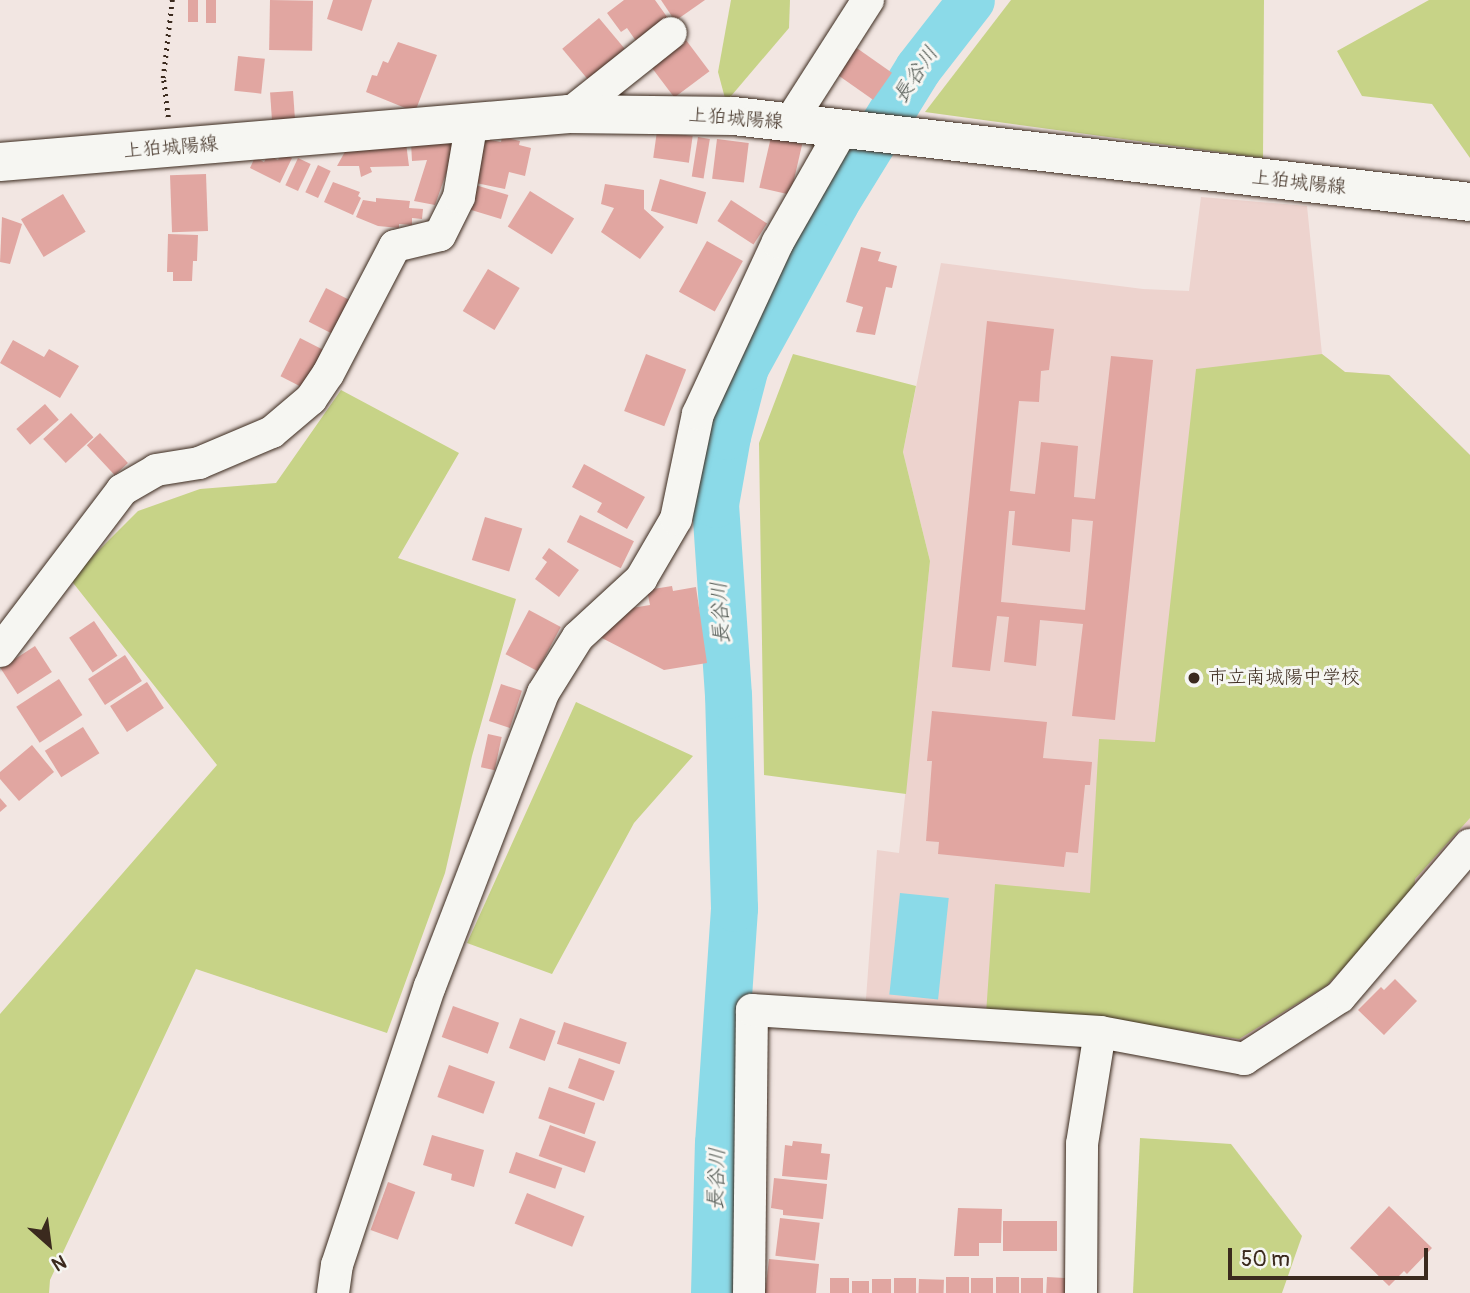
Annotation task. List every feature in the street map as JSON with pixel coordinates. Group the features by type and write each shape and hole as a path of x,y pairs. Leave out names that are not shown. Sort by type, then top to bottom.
{"main road":[{"name":"上狛城陽線","path":"0,162 569,114 734,116 915,135 1202,173 1470,202"}],"street":[{"path":"790,122 868,0"},
{"path":"569,114 670,33"},
{"path":"0,651 122,490 156,470 200,463 272,432 311,399 328,374 395,246 440,234 459,197 472,121"},
{"path":"333,1293 337,1265 430,986 543,693 578,637 641,579 676,519 698,414 778,242 852,129"},
{"path":"748,1293 752,1010 1100,1032 1244,1059 1340,997 1470,845"},
{"path":"1081,1293 1082,1144 1100,1032"}],"path":[{"path":"172,0 163,78 172,148"}],"shaded area":[{"name":"市立南城陽中学校","path":"1201,197 1307,206 1322,354 1345,372 1389,375 1470,455 1470,834 1330,990 1238,1045 865,1012 877,850 899,853 930,561 903,452 941,263 1143,289 1189,291"}],"green space":[{"path":"731,0 790,0 789,28 726,102 718,72"},
{"path":"1011,0 1264,0 1263,158 925,112"},
{"path":"1429,0 1470,0 1470,158 1432,104 1362,96 1337,51"},
{"path":"793,354 916,386 903,452 930,561 906,794 764,775 759,443"},
{"path":"1322,354 1345,372 1389,375 1470,455 1470,818 1415,879 1414,896 1326,986 1239,1039 1126,1022 986,1014 995,884 1090,893 1099,739 1155,742 1196,369"},
{"path":"341,390 459,453 398,558 516,599 472,756 445,873 387,1033 196,969 50,1280 49,1293 0,1293 0,1014 217,765 70,579 138,511 200,489 276,483"},
{"path":"576,702 693,756 634,823 552,974 467,943"},
{"path":"1140,1138 1231,1144 1302,1236 1282,1293 1133,1293"}],"water":[{"path":"900,893 949,898 938,1000 889,994"}],"building":[{"path":"188,0 198,0 198,22 188,22"},
{"path":"206,0 216,0 216,23 206,23"},
{"path":"270,0 313,1 312,51 269,50"},
{"path":"333,0 372,0 362,31 327,19"},
{"path":"624,0 655,0 670,21 636,41 627,28 621,32 607,13"},
{"path":"661,0 705,0 675,21"},
{"path":"599,18 625,49 588,79 562,49"},
{"path":"683,36 709,71 674,98 648,62"},
{"path":"398,42 437,55 415,112 366,92 372,75 377,76 383,61 388,63"},
{"path":"851,44 892,73 873,100 832,71"},
{"path":"238,56 265,59 261,94 234,91"},
{"path":"293,91 295,122 272,124 270,93"},
{"path":"657,131 693,136 689,163 653,158"},
{"path":"502,137 520,141 519,145 531,148 525,176 509,172 505,189 476,183 485,139 501,142"},
{"path":"698,137 710,139 704,178 692,177"},
{"path":"771,137 802,144 790,195 759,188"},
{"path":"717,139 749,143 744,183 712,179"},
{"path":"458,140 435,205 414,201 427,160 412,161 411,143"},
{"path":"406,143 409,166 370,167 372,172 361,177 359,166 337,166 347,148"},
{"path":"281,153 292,158 280,183 250,168 255,157 264,162 268,155 278,160"},
{"path":"298,158 311,164 298,191 285,185"},
{"path":"318,165 331,171 318,198 305,192"},
{"path":"206,174 208,231 172,232 170,175"},
{"path":"660,179 706,192 697,224 651,211"},
{"path":"333,182 360,192 358,196 361,198 353,215 324,202"},
{"path":"472,184 508,195 501,219 465,208"},
{"path":"605,184 644,190 644,209 664,227 640,259 601,232 614,208 601,204"},
{"path":"530,191 574,219 552,254 508,227"},
{"path":"63,194 86,232 44,257 21,219"},
{"path":"376,198 410,201 409,208 423,209 422,219 412,218 412,225 399,224 399,228 378,226 356,217 363,200 376,202"},
{"path":"731,200 767,223 753,244 717,221"},
{"path":"2,217 22,224 10,264 0,262"},
{"path":"168,234 198,235 197,261 193,261 192,281 173,281 173,272 167,272"},
{"path":"707,241 743,261 715,312 679,292"},
{"path":"861,247 881,252 878,261 897,266 892,288 886,287 875,335 856,332 863,307 846,302"},
{"path":"488,269 520,288 494,330 463,311"},
{"path":"326,288 351,301 334,335 309,322"},
{"path":"987,321 1054,329 1049,370 1041,371 1039,402 1019,401 1010,491 1035,494 1041,442 1078,446 1074,497 1095,499 1111,356 1153,360 1115,720 1072,716 1083,624 1040,620 1036,666 1004,662 1009,617 997,616 990,671 952,667","holes":["1009,511 1015,511 1012,545 1070,552 1072,519 1093,521 1085,610 1001,602"]},
{"path":"300,338 324,350 305,389 280,376"},
{"path":"13,340 44,357 49,349 79,366 60,398 0,363"},
{"path":"646,354 686,369 664,426 624,411"},
{"path":"45,404 59,420 30,445 16,429"},
{"path":"71,413 94,437 66,463 43,439"},
{"path":"100,433 128,463 115,475 87,445"},
{"path":"584,464 645,497 627,529 597,512 602,503 572,487"},
{"path":"580,515 634,541 621,568 567,542"},
{"path":"485,517 522,528 509,571 472,560"},
{"path":"549,548 579,570 559,597 535,579 547,562 542,558"},
{"path":"672,586 673,591 696,587 707,663 664,670 598,636 626,609 650,605 647,590"},
{"path":"529,610 561,627 537,671 506,654"},
{"path":"94,621 117,656 93,673 69,638"},
{"path":"35,646 52,672 17,694 1,668"},
{"path":"125,655 142,681 105,705 88,679"},
{"path":"59,679 82,715 40,743 16,707"},
{"path":"147,682 164,708 127,732 110,706"},
{"path":"501,684 522,691 510,728 489,721"},
{"path":"932,711 1047,722 1043,758 1092,762 1090,785 1085,785 1078,853 1066,852 1064,867 938,854 939,842 926,841 932,761 927,761"},
{"path":"83,727 99,753 61,777 45,751"},
{"path":"488,734 502,737 495,770 481,767"},
{"path":"32,745 54,772 19,801 0,779 0,772"},
{"path":"0,798 7,806 0,812"},
{"path":"1395,979 1417,1001 1384,1035 1358,1010 1381,987 1384,990"},
{"path":"453,1006 499,1023 488,1054 442,1037"},
{"path":"520,1018 556,1031 545,1061 509,1048"},
{"path":"564,1022 627,1042 620,1064 557,1044"},
{"path":"579,1058 615,1071 604,1101 568,1088"},
{"path":"449,1065 495,1082 483,1114 437,1097"},
{"path":"549,1087 595,1103 585,1134 538,1118"},
{"path":"550,1125 596,1142 585,1173 539,1156"},
{"path":"432,1135 484,1150 474,1187 451,1180 452,1174 423,1165"},
{"path":"793,1141 822,1144 821,1153 830,1154 827,1180 782,1176 785,1145 792,1146"},
{"path":"516,1152 562,1168 555,1189 509,1173"},
{"path":"774,1178 827,1184 823,1219 783,1215 783,1210 771,1208"},
{"path":"388,1182 415,1192 398,1240 371,1230"},
{"path":"527,1193 584,1216 572,1247 515,1224"},
{"path":"1389,1206 1432,1248 1407,1274 1404,1271 1389,1286 1350,1248"},
{"path":"958,1208 1002,1209 1001,1243 979,1243 979,1256 954,1256"},
{"path":"780,1218 820,1223 815,1261 775,1256"},
{"path":"1003,1221 1057,1221 1057,1251 1003,1251"},
{"path":"769,1259 819,1264 816,1293 765,1293"},
{"path":"946,1277 969,1277 969,1293 946,1293"},
{"path":"996,1277 1019,1277 1019,1293 996,1293"},
{"path":"1047,1277 1069,1278 1068,1293 1046,1293"},
{"path":"830,1278 849,1278 849,1293 830,1293"},
{"path":"894,1278 916,1278 916,1293 894,1293"},
{"path":"971,1278 993,1278 993,1293 971,1293"},
{"path":"1021,1278 1043,1278 1043,1293 1021,1293"},
{"path":"872,1279 891,1279 891,1293 872,1293"},
{"path":"919,1279 944,1280 944,1293 919,1293"},
{"path":"852,1281 869,1281 869,1293 852,1293"}],"waterway":[{"name":"長谷川","path":"714,1293 718,1143 734,908 728,695 715,504 727,436 745,367 835,203 918,68 971,0"}],"place":[{"name":"市立南城陽中学校","path":"1194,678"}]}
